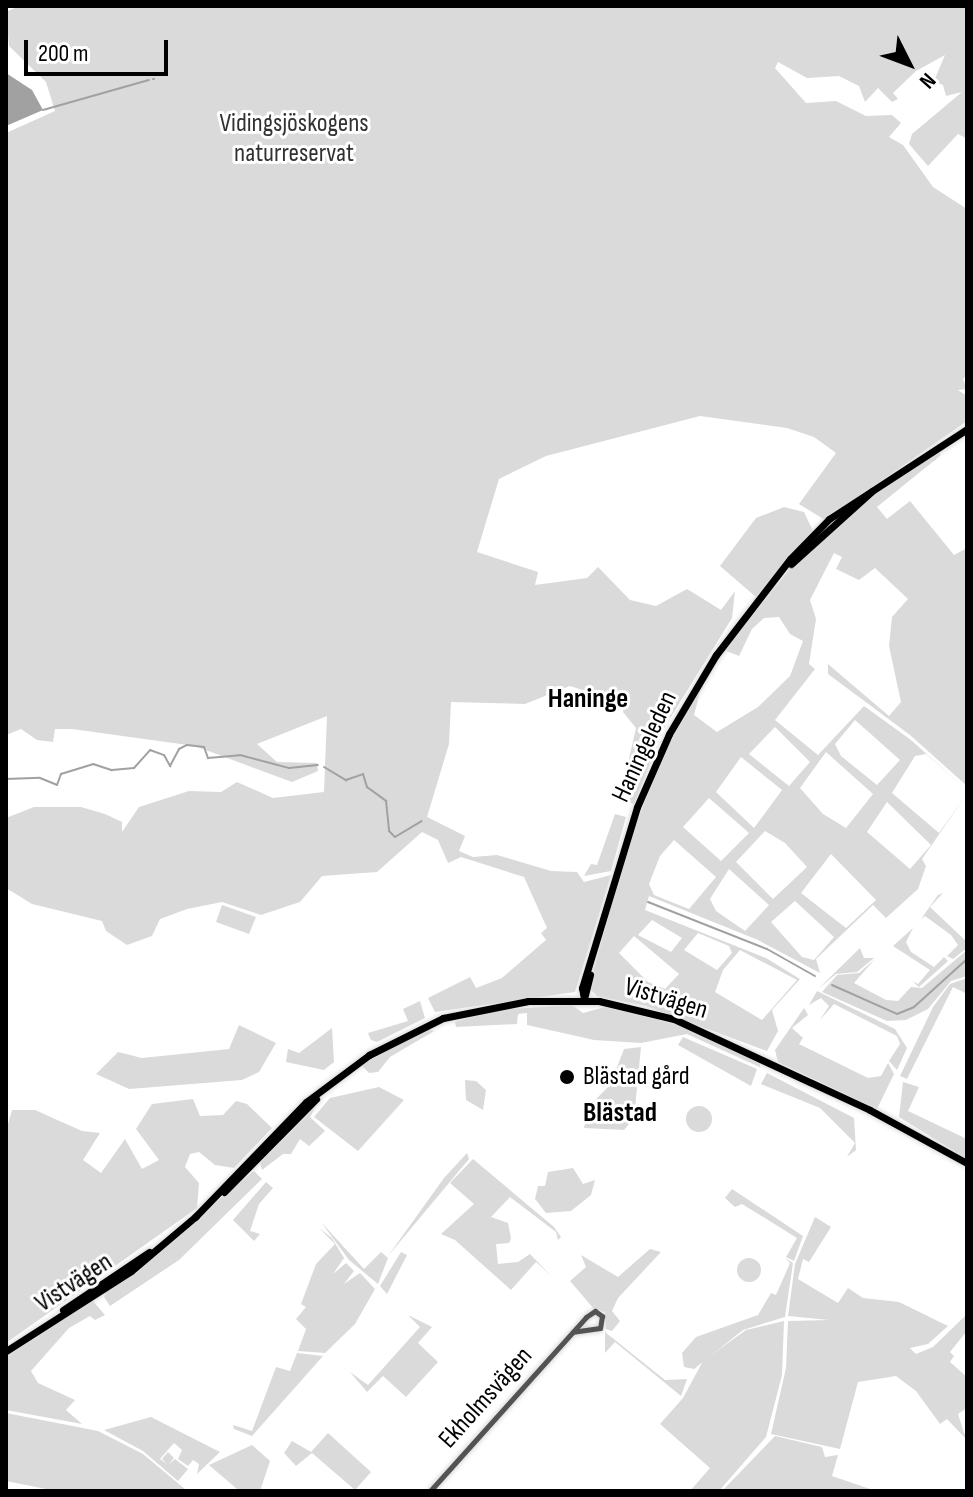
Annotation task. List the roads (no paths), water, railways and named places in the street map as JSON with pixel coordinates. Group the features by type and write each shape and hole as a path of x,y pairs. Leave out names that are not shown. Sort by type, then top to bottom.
{"main road":[{"name":"Haningeleden","path":"584,999 623,850 660,752 716,655 777,577 901,469 967,429"},
{"name":"Vistvägen","path":"7,1350 171,1238 357,1063 405,1034 466,1011 584,999 633,1007 694,1026 883,1116 967,1163"}],"street":[{"name":"Ekholmsvägen","path":"430,1491 573,1332 592,1312 602,1316 600,1328 573,1332"}],"waterway":[{"path":"43,110 149,80"},
{"path":"6,779 40,778 57,785 61,774 93,764 112,770 134,768 150,750 164,755 170,766 179,749 187,745 204,747 208,758 240,755 289,768 318,765"},
{"path":"324,767 346,780 363,774 367,787 386,801 389,831 395,837 422,821"},
{"path":"648,902 767,949 815,976"},
{"path":"832,985 897,1014 914,1007 967,959"}],"place":[{"name":"Blästad gård","path":"567,1077"}],"district":[{"name":"Haninge","path":"588,699"},
{"name":"Blästad","path":"620,1113"}],"park label":[{"name":"Vidingsjöskogens naturreservat","path":"294,139"}]}
